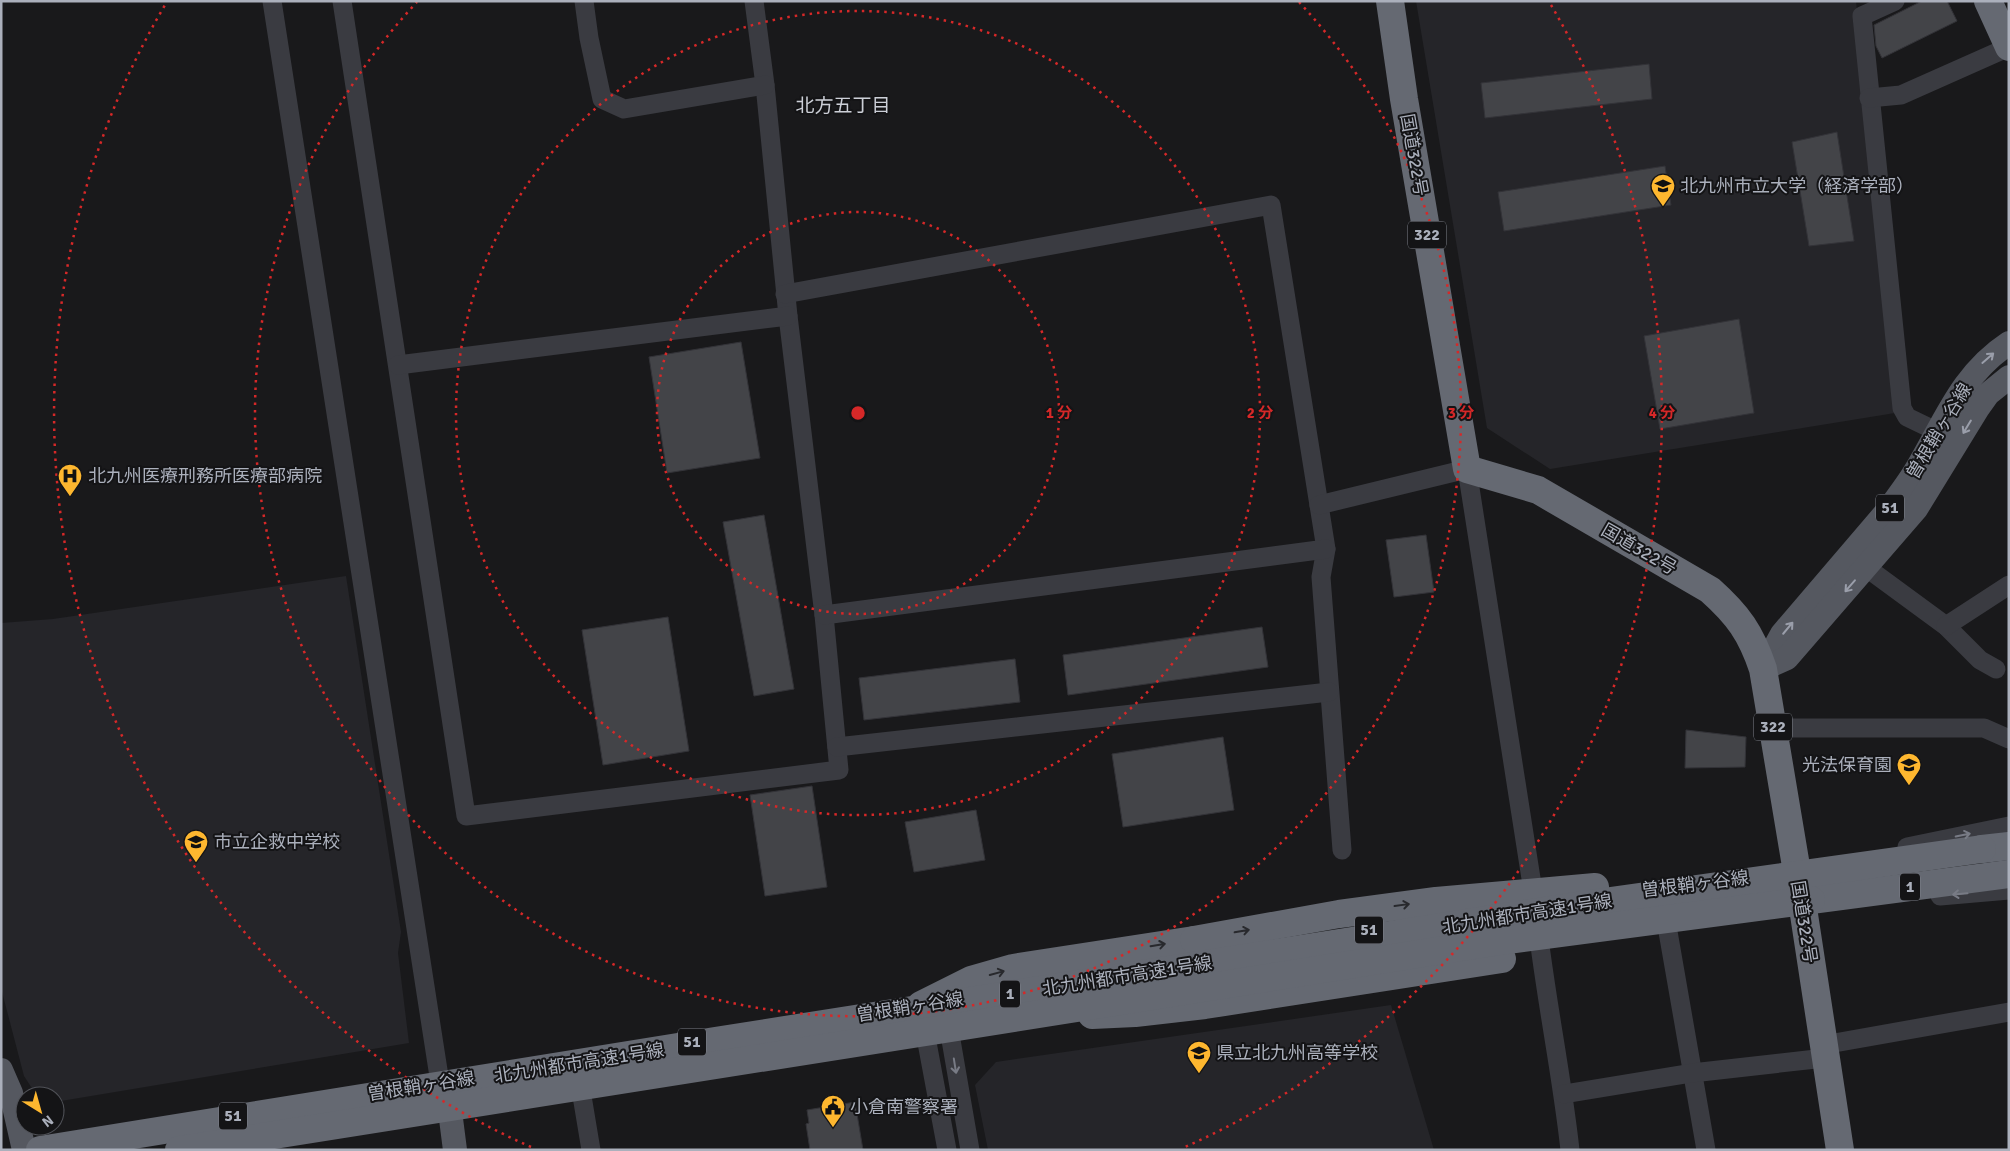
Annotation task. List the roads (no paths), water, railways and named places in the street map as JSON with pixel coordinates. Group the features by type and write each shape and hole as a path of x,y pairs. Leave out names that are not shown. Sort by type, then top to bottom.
{"highway":[{"name":"国道322号","path":"1390,1 1406,108 1467,469 1538,490 1710,590 1731,609 1746,629 1757,650 1763,670 1796,871 1807,904 1834,1147"},
{"path":"1988,1 2009,47"},
{"name":"北九州都市高速1号線","path":"27,1149 1572,906 2009,846"},
{"path":"932,1003 971,980 1012,968 1194,940 1340,914 1436,901 1581,887 1655,885 1926,852 1982,849"},
{"name":"北九州都市高速1号線","path":"179,1150 1480,944 1807,904 2009,874"},
{"path":"1063,1016 1136,1013 1205,1004 1591,945 1807,904"}],"main road":[{"name":"曽根鞘ヶ谷線","path":"1763,670 1782,634 1898,496 1920,464 1936,431 1970,377 1983,362 2009,343"},
{"name":"曽根鞘ヶ谷線","path":"1763,670 1787,658 1867,568 1920,503 1988,394 2009,377"},
{"name":"曽根鞘ヶ谷線","path":"27,1149 1125,972 1336,934 1535,904 1796,871"},
{"name":"曽根鞘ヶ谷線","path":"219,1150 262,1147 450,1111 926,1040 1118,1005 1539,946 1807,904"},
{"path":"1,1070 11,1093 27,1149"},
{"path":"440,1083 450,1111 455,1150"}],"street":[{"path":"272,1 440,1083"},
{"path":"342,1 466,816 839,770 824,615 785,294 765,85 754,1"},
{"path":"584,1 589,38 602,99 624,109 765,85"},
{"path":"1895,1 1862,16 1869,98 1902,408 1907,416 1936,431"},
{"path":"1869,98 1901,95 2009,47"},
{"path":"785,294 1271,205 1326,549 1321,577 1342,850"},
{"path":"398,365 788,316"},
{"path":"1319,504 1467,469 1535,904 1539,946 1564,1094 1570,1150"},
{"path":"824,615 1326,549"},
{"path":"1867,568 1946,626 1980,660 1996,669"},
{"path":"1946,626 2009,585"},
{"path":"837,747 1329,692"},
{"path":"1773,728 1984,728 2009,739"},
{"path":"1796,871 2009,826"},
{"path":"1807,904 2009,890"},
{"path":"1668,926 1706,1150"},
{"path":"932,1003 950,1036 970,1150"},
{"path":"932,1003 926,1040 947,1150"},
{"path":"1564,1094 1824,1052 2009,1012"},
{"path":"582,1090 591,1150"}],"place":[{"name":"北九州市立大学（経済学部）","path":"1663,207"},
{"name":"北九州医療刑務所医療部病院","path":"70,497"},
{"name":"光法保育園","path":"1909,786"},
{"name":"市立企救中学校","path":"196,863"},
{"name":"県立北九州高等学校","path":"1199,1074"},
{"name":"小倉南警察署","path":"833,1128"}],"district":[{"name":"北方五丁目","path":"843,106"}]}
